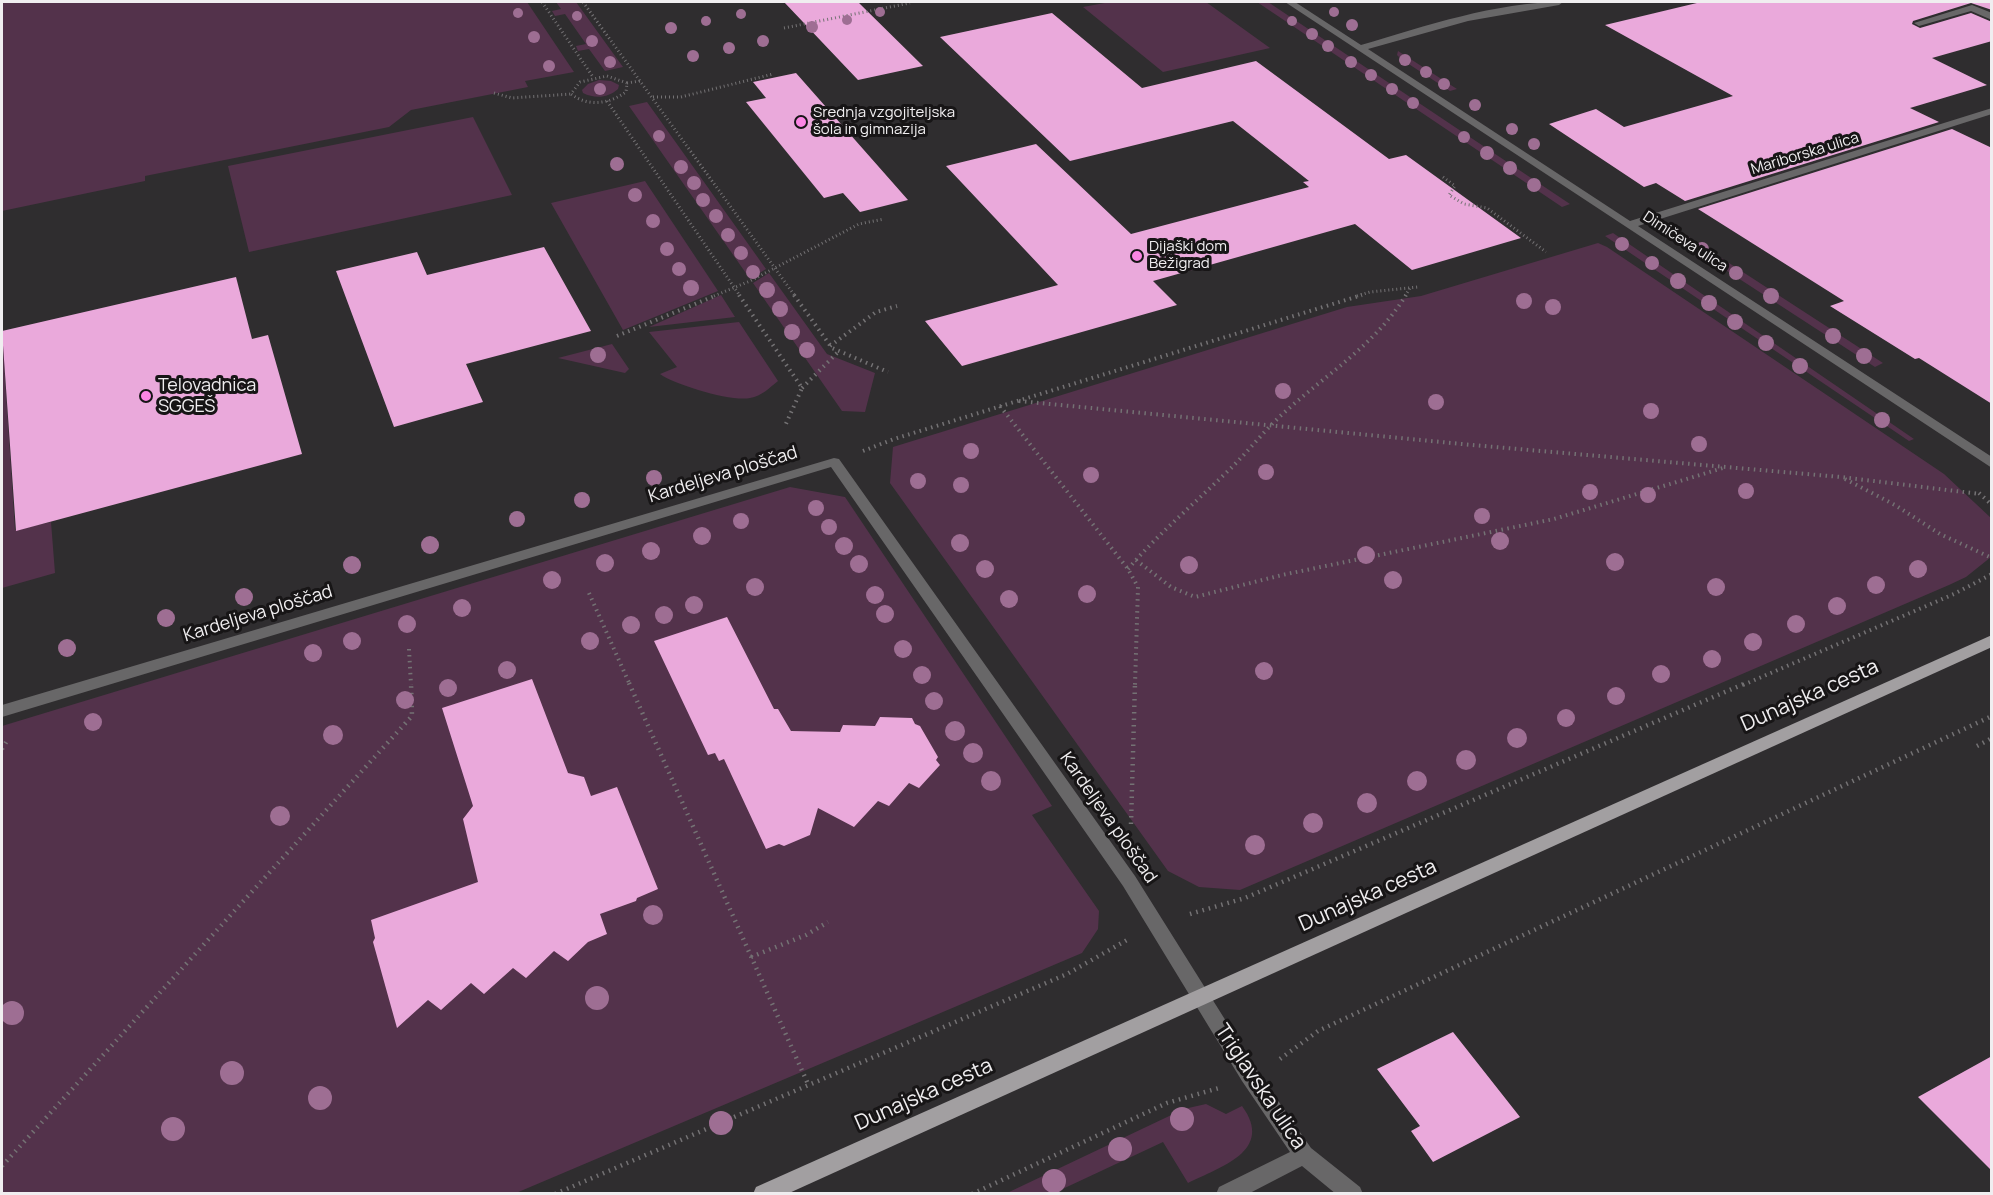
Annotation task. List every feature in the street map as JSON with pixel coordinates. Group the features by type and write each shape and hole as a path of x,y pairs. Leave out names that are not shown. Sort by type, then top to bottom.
{"main road":[{"name":"Dunajska cesta","path":"763,1194 1992,640"}],"street":[{"name":"Dimičeva ulica","path":"1290,2 1992,464"},
{"path":"1360,48 1467,18 1559,2"},
{"path":"1919,23 1971,8 1992,17"},
{"name":"Mariborska ulica","path":"1628,225 1992,111"},
{"name":"Kardeljeva ploščad","path":"2,711 834,462 1129,881 1201,998"},
{"name":"Triglavska ulica","path":"1201,998 1305,1155 1353,1194"},
{"path":"1226,1194 1305,1155"}],"path":[{"path":"542,2 593,77"},
{"path":"583,2 830,346 888,372"},
{"path":"784,28 910,3"},
{"path":"652,97 681,97 773,74"},
{"path":"571,94 577,84 593,77 616,78 627,83 640,81"},
{"path":"494,93 512,98 571,94 581,100 607,101 623,95 628,88 627,83"},
{"path":"607,101 802,388 839,351"},
{"path":"1443,177 1455,186 1449,195 1464,204 1487,208 1546,252"},
{"path":"617,336 734,288 859,224 884,219"},
{"path":"834,462 894,439 1370,292 1418,287"},
{"path":"1128,569 1244,455 1269,425 1333,374 1363,346 1400,307 1410,288"},
{"path":"830,346 876,312 897,306"},
{"name":"Kardeljeva ploščad","path":"785,426 802,388"},
{"path":"1019,401 1840,477 1980,494 1992,505"},
{"path":"1000,406 1128,569 1138,587 1129,881"},
{"path":"1136,560 1168,586 1185,595 1195,597 1282,575 1554,519 1726,467"},
{"path":"1840,477 1894,505 1940,534 1992,558"},
{"name":"Dunajska cesta","path":"1181,917 1245,898 1943,599 1992,574"},
{"path":"589,593 808,1084"},
{"path":"2,1166 412,716 409,649"},
{"path":"1272,1063 1318,1031 1992,716"},
{"path":"1977,746 1992,738"},
{"path":"751,957 806,935 828,922"},
{"path":"555,1194 1067,974 1112,947 1133,938"},
{"path":"972,1194 1167,1103 1226,1086"}],"shaded area":[{"path":"2,2 527,2 574,72 525,81 528,87 411,110 389,127 145,176 145,181 2,211"},
{"path":"556,2 576,2 623,67 605,71 589,49 578,51 576,46 586,44 565,14 555,16 552,11 561,9"},
{"path":"1110,2 1206,2 1270,48 1163,72 1083,7"},
{"path":"1257,2 1268,2 1570,204 1562,207"},
{"path":"1398,51 1457,89 1450,91 1401,59 1397,55"},
{"path":"599,80 611,81 619,85 618,89 601,97 583,93 582,90 588,84"},
{"path":"647,102 766,269 750,279 629,106"},
{"path":"473,117 512,195 249,252 228,166"},
{"path":"645,181 718,291 623,330 551,203"},
{"path":"1672,226 1883,363 1875,367 1684,243 1671,232"},
{"path":"1613,233 1914,439 1909,441 1605,236"},
{"path":"1598,243 1944,474 1991,518 1991,557 1966,577 1949,585 1240,890 1199,887 1168,871 890,483 893,447 1347,307 1421,296"},
{"path":"769,273 827,354 875,373 865,412 842,411 753,283"},
{"path":"721,295 735,317 649,327"},
{"path":"739,322 778,381 765,391 742,399 690,387 660,374 677,367 649,332"},
{"path":"2,331 15,530 51,522 55,573 2,588"},
{"path":"612,344 629,369 625,373 558,358"},
{"path":"790,487 845,497 1052,806 1032,815 1099,911 1098,929 1082,953 516,1193 2,1194 2,726"},
{"path":"1206,1104 1226,1114 1242,1106 1250,1122 1252,1135 1248,1146 1239,1155 1215,1171 1188,1183 1163,1142 1054,1193 1007,1193 1184,1109"}],"building":[{"path":"784,2 858,2 923,66 858,80"},
{"path":"1701,2 1992,2 1992,10 1971,3 1913,21 1912,24 1920,28 1971,13 1992,22 1992,41 1932,58 1987,85 1910,108 1939,122 1685,201 1656,183 1644,187 1549,124 1596,109 1624,127 1733,96 1605,25"},
{"path":"1052,13 1142,88 1256,61 1389,159 1406,155 1521,238 1412,270 1355,224 1153,281 1177,305 962,366 925,321 1058,285 946,166 1036,144 1131,234 1309,187 1303,182 1309,181 1233,121 1070,161 940,37"},
{"name":"Srednja vzgojiteljska šola in gimnazija","path":"796,73 908,200 860,212 843,193 824,198 746,102 766,98 753,82"},
{"path":"1952,129 1992,148 1992,404 1830,306 1844,301 1698,209"},
{"path":"544,247 591,331 466,364 483,402 394,427 336,271 417,252 427,275"},
{"name":"Telovadnica SGGEŠ","path":"236,277 252,339 268,335 302,454 16,531 2,331"},
{"path":"727,617 774,709 778,709 791,731 840,732 843,725 875,726 880,717 912,718 915,724 920,726 938,757 936,760 940,765 919,788 909,783 889,806 878,801 854,827 818,808 810,835 784,846 779,844 766,849 724,759 719,761 715,753 708,755 654,641"},
{"path":"532,679 568,773 584,777 591,796 617,787 658,889 637,898 636,901 600,914 607,934 588,942 568,961 554,951 526,978 513,968 484,994 471,983 441,1010 428,1000 397,1028 373,942 375,938 371,920 478,882 463,819 473,806 442,708"},
{"path":"1453,1032 1520,1117 1433,1162 1411,1131 1420,1126 1377,1069"},
{"path":"1992,1056 1992,1171 1918,1097"}],"place":[{"name":"Srednja vzgojiteljska šola in gimnazija","path":"801,122"},
{"name":"Dijaški dom Bežigrad","path":"1137,256"},
{"name":"Telovadnica SGGEŠ","path":"146,396"}]}
